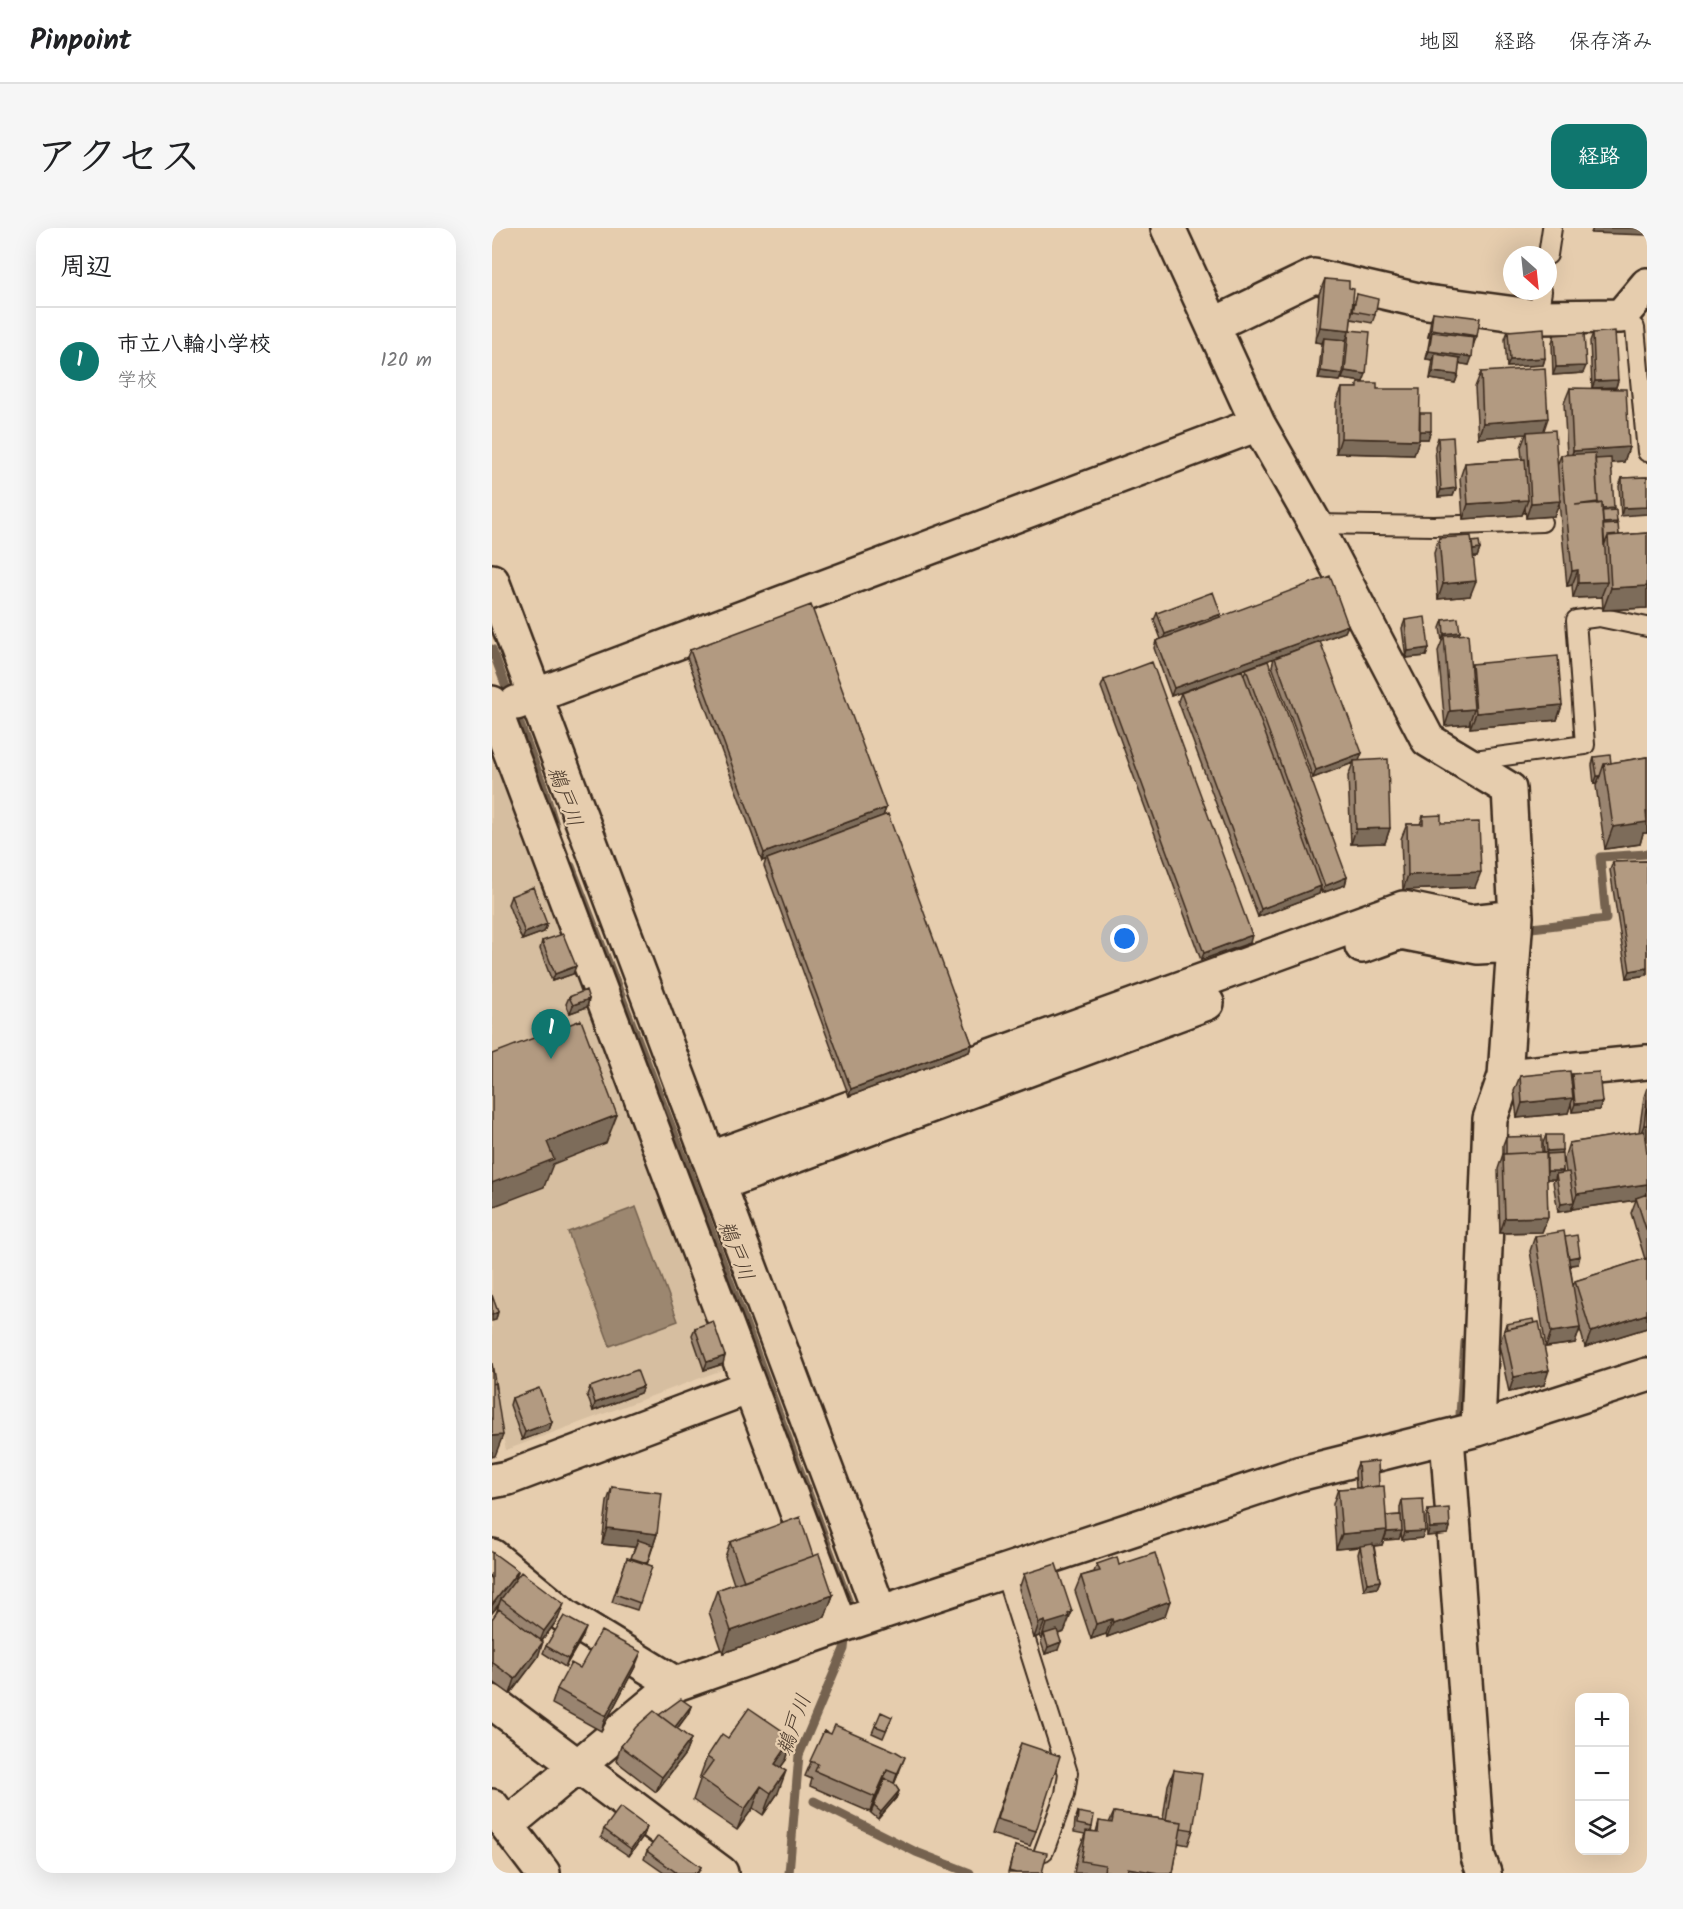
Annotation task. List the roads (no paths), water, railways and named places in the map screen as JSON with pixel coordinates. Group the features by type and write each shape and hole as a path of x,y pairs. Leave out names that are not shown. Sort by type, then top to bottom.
{"street":[{"path":"1168,228 1258,424 1315,524 1428,741 1509,789 1515,931 1505,1076 1490,1119 1463,1433 1478,1857 1484,1873"},
{"path":"1213,325 1314,276 1427,302 1540,304 1621,316 1647,285"},
{"path":"508,704 1258,424"},
{"path":"492,581 508,704 750,1387 862,1618"},
{"path":"508,704 714,1172 862,1618"},
{"path":"714,1172 1403,908 1515,931"},
{"path":"1505,1076 1647,1062"},
{"path":"543,1873 499,1815 576,1767 676,1684 862,1618 1298,1474 1463,1433 1647,1375"},
{"path":"492,1481 508,1478 750,1387"},
{"path":"492,1556 565,1616 676,1684"},
{"path":"492,1702 519,1720 576,1767 721,1873"}],"lane":[{"path":"1549,246 1552,228"},
{"path":"1621,316 1635,328 1647,452"},
{"path":"1315,524 1434,526 1542,522"},
{"path":"1465,761 1585,745 1576,620 1599,617 1647,627"},
{"path":"1004,1571 1068,1773 1065,1794 1044,1851"}],"waterway":[{"name":"鵜戸川","path":"492,649 543,786 555,825"},
{"path":"1532,928 1606,919 1600,857 1647,854"},
{"name":"鵜戸川","path":"571,866 692,1180 849,1603 848,1614"},
{"path":"1460,1414 1465,1342"},
{"name":"鵜戸川","path":"789,1873 799,1755 844,1649 846,1630"},
{"path":"814,1801 916,1852 970,1873"}],"place":[{"name":"市立八輪小学校","path":"551,1059"}]}
